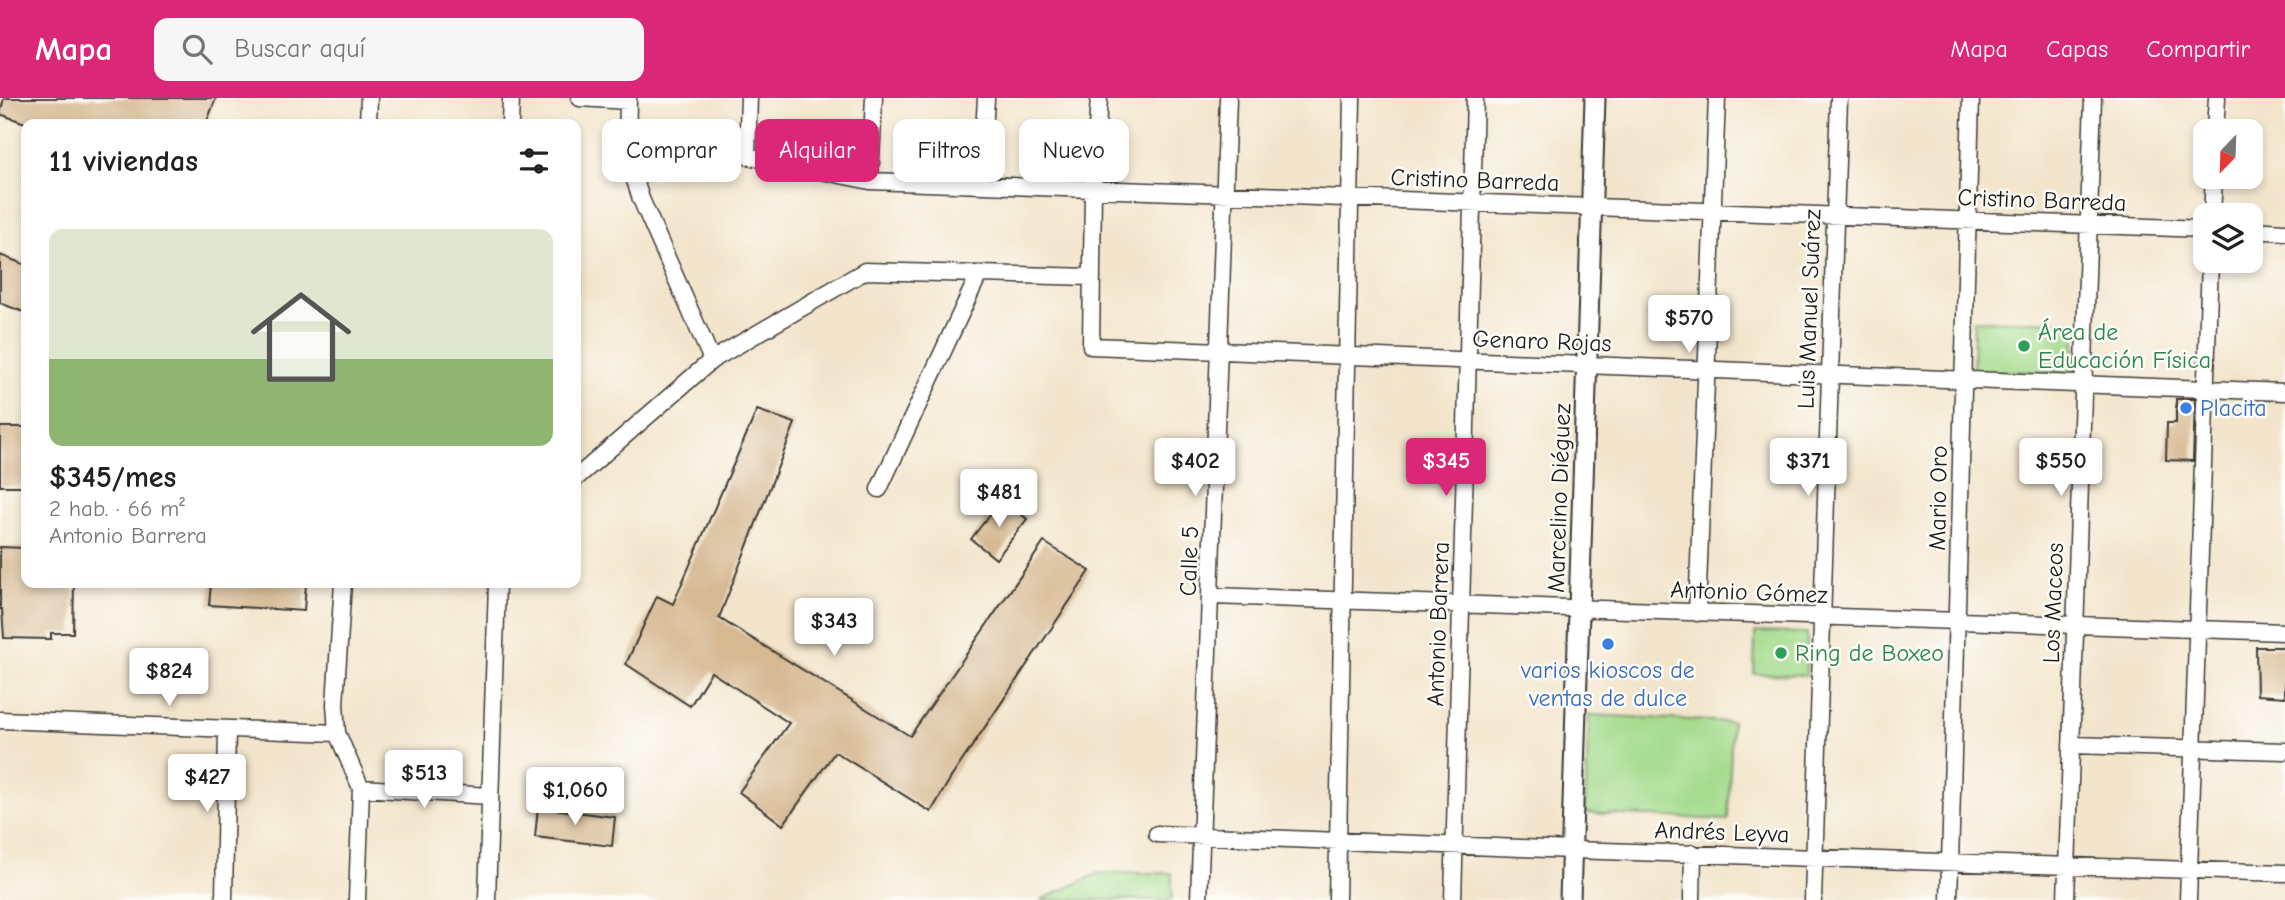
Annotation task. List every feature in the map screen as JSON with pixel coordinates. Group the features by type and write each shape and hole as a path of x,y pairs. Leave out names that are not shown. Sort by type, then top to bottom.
{"street":[{"path":"368,119 369,98"},
{"path":"510,119 511,98"},
{"path":"580,98 628,99 627,156 641,199 712,360"},
{"name":"Cristino Barreda","path":"749,98 747,156 755,158"},
{"path":"873,119 874,98"},
{"path":"981,185 986,98"},
{"path":"581,474 712,360 865,271 1092,277 1093,189 1099,98"},
{"name":"Calle 5","path":"1199,900 1228,98"},
{"path":"1337,900 1352,98"},
{"name":"Antonio Barrera","path":"1453,900 1475,98"},
{"name":"Marcelino Diéguez","path":"1570,900 1595,98"},
{"path":"1697,613 1717,98"},
{"name":"Luis Manuel Suárez","path":"1813,900 1839,98"},
{"name":"Mario Oro","path":"1949,900 1971,98"},
{"name":"Los Maceos","path":"2066,900 2094,98"},
{"path":"2216,119 2217,98"},
{"name":"Cristino Barreda","path":"879,181 2193,229"},
{"path":"2263,231 2285,232"},
{"path":"2188,900 2210,273"},
{"path":"879,489 979,274"},
{"name":"Genaro Rojas","path":"1092,277 1091,346 2285,392"},
{"path":"343,588 335,704 337,733 360,788 357,900"},
{"path":"487,900 497,588"},
{"name":"Antonio Gómez","path":"1211,596 2285,632"},
{"path":"0,720 337,733"},
{"path":"224,900 227,729"},
{"path":"2071,745 2285,751"},
{"path":"360,788 489,796"},
{"name":"Andrés Leyva","path":"1157,834 2285,873"},
{"path":"1692,900 1693,853"}],"green space":[{"name":"Área de Educación Física","path":"1974,320 2075,322 2075,373 1973,371"},
{"name":"Ring de Boxeo","path":"1755,632 1807,633 1806,675 1754,674"},
{"path":"1589,715 1732,722 1728,820 1585,813"},
{"path":"1099,873 1172,873 1172,900 1041,900"}],"building":[{"path":"4,98 216,98 208,119 21,119 21,122 0,114"},
{"path":"0,255 21,263 21,311 0,303"},
{"path":"2176,399 2195,399 2193,461 2166,460 2167,423 2176,423"},
{"path":"757,410 795,423 719,618 910,736 1044,542 1090,571 950,779 931,812 835,752 783,825 739,792 789,723 711,672 690,706 626,664 657,596 673,604"},
{"path":"0,427 21,427 21,486 0,486"},
{"path":"1002,499 1027,519 996,559 971,539"},
{"path":"0,547 21,548 21,588 74,588 73,633 51,633 51,639 4,638 0,609"},
{"path":"211,588 306,588 304,611 209,605"},
{"path":"2256,647 2285,647 2285,697 2257,695"},
{"path":"538,807 615,817 612,846 535,837"}],"place":[{"name":"Área de Educación Física","path":"2024,346"},
{"name":"Placita","path":"2186,408"},
{"name":"varios kioscos de ventas de dulce","path":"1608,644"},
{"name":"Ring de Boxeo","path":"1781,653"}]}
